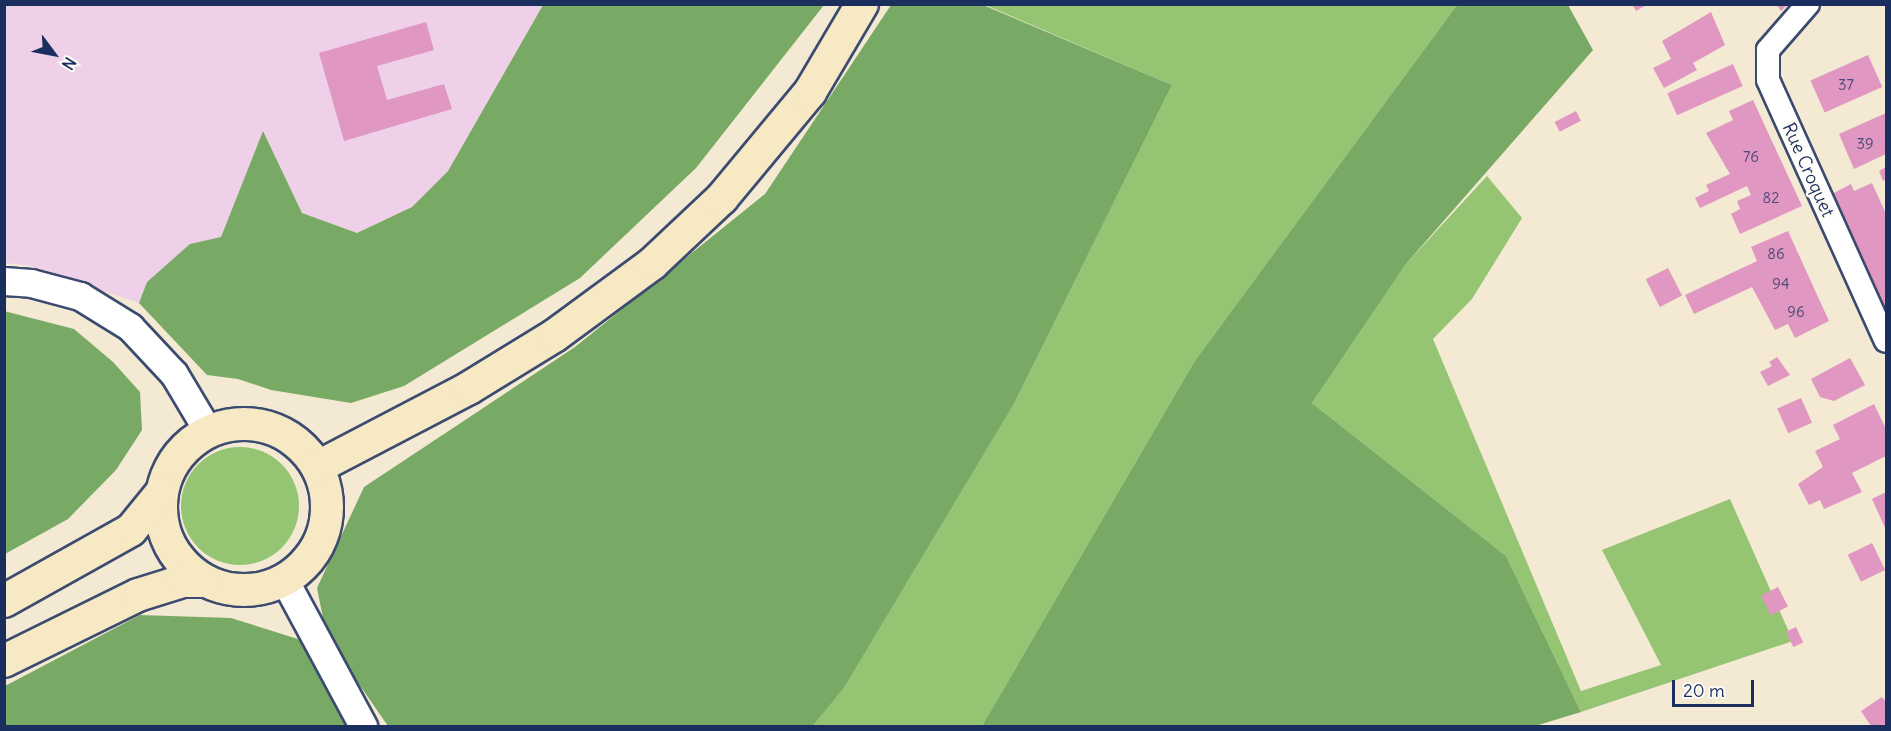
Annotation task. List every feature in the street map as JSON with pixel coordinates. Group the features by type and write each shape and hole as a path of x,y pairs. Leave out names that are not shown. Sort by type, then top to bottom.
{"main road":[{"path":"318,467 469,388 554,336 653,263 722,198 810,92 862,4"},
{"path":"4,601 131,530 162,492 171,467 187,446 208,431 233,424 258,424 282,432 303,446 318,467 328,498 325,531 310,560 285,581 244,591 204,581 183,581 138,595 4,661"},
{"path":"162,492 163,527 178,558 204,581"}],"street":[{"name":"Rue Croquet","path":"1808,4 1768,50 1768,80 1887,341"},
{"path":"4,281 31,283 80,296 130,327 174,374 208,431"},
{"path":"285,581 363,726"}],"shaded area":[{"path":"4,5 543,5 448,171 412,207 357,233 302,213 263,131 221,237 147,282 139,303 27,265 5,263"}],"green space":[{"path":"543,5 824,5 696,168 580,278 404,386 351,403 271,390 238,379 207,375 139,303 147,282 190,244 221,237 263,131 302,213 357,233 412,207 448,171"},
{"path":"891,5 983,5 1172,85 1014,404 844,688 813,726 388,726 327,638 317,588 364,487 575,347 765,194"},
{"path":"985,5 1457,5 1194,362 982,726 813,726 844,688 1014,404 1172,85"},
{"path":"1457,5 1568,5 1593,50 1406,264 1312,403 1506,556 1581,712 1535,726 982,726 1194,362"},
{"path":"1487,176 1522,218 1472,299 1433,339 1581,691 1661,665 1602,550 1730,499 1793,641 1581,712 1506,556 1312,403 1406,264"},
{"path":"4,311 74,329 113,362 140,392 142,430 116,470 68,519 5,554"},
{"path":"240,447 263,452 282,464 294,483 299,506 294,529 282,548 263,560 240,565 217,560 198,548 186,529 181,506 186,483 198,464 217,452"},
{"path":"140,615 231,618 320,646 353,726 5,726 5,686"}],"building":[{"path":"1632,4 1648,4 1636,11"},
{"path":"1776,4 1788,4 1781,11"},
{"path":"1711,12 1725,45 1693,63 1697,70 1664,88 1653,68 1671,59 1662,41"},
{"path":"426,22 434,50 377,66 387,100 444,84 452,109 344,141 319,53"},
{"path":"1868,55 1882,87 1825,113 1810,81"},
{"path":"1733,64 1743,86 1677,115 1667,93"},
{"path":"1753,100 1802,206 1740,234 1731,214 1740,209 1737,201 1751,195 1747,186 1700,208 1695,198 1709,191 1706,185 1730,174 1706,133 1733,120 1729,111"},
{"path":"1576,111 1581,121 1560,132 1555,122"},
{"path":"1886,113 1886,154 1854,169 1839,134"},
{"path":"1886,167 1886,179 1883,181 1879,171"},
{"path":"1872,183 1886,214 1886,315 1832,194 1851,184 1854,191"},
{"path":"1788,231 1829,321 1795,338 1788,324 1775,330 1752,287 1694,314 1685,295 1757,261 1751,247"},
{"path":"1668,268 1682,296 1660,307 1646,279"},
{"path":"1777,357 1790,375 1768,386 1760,372 1772,366 1769,362"},
{"path":"1850,358 1865,385 1834,401 1820,397 1811,379"},
{"path":"1801,398 1812,423 1788,433 1777,409"},
{"path":"1874,404 1886,429 1886,456 1852,473 1862,492 1824,509 1820,500 1809,505 1798,484 1823,467 1815,451 1840,439 1833,425"},
{"path":"1886,492 1886,530 1872,499"},
{"path":"1872,543 1885,570 1861,582 1848,555"},
{"path":"1778,587 1788,607 1771,615 1761,596"},
{"path":"1796,627 1803,642 1793,647 1786,632"},
{"path":"1882,697 1886,702 1886,726 1871,726 1861,711"}]}
